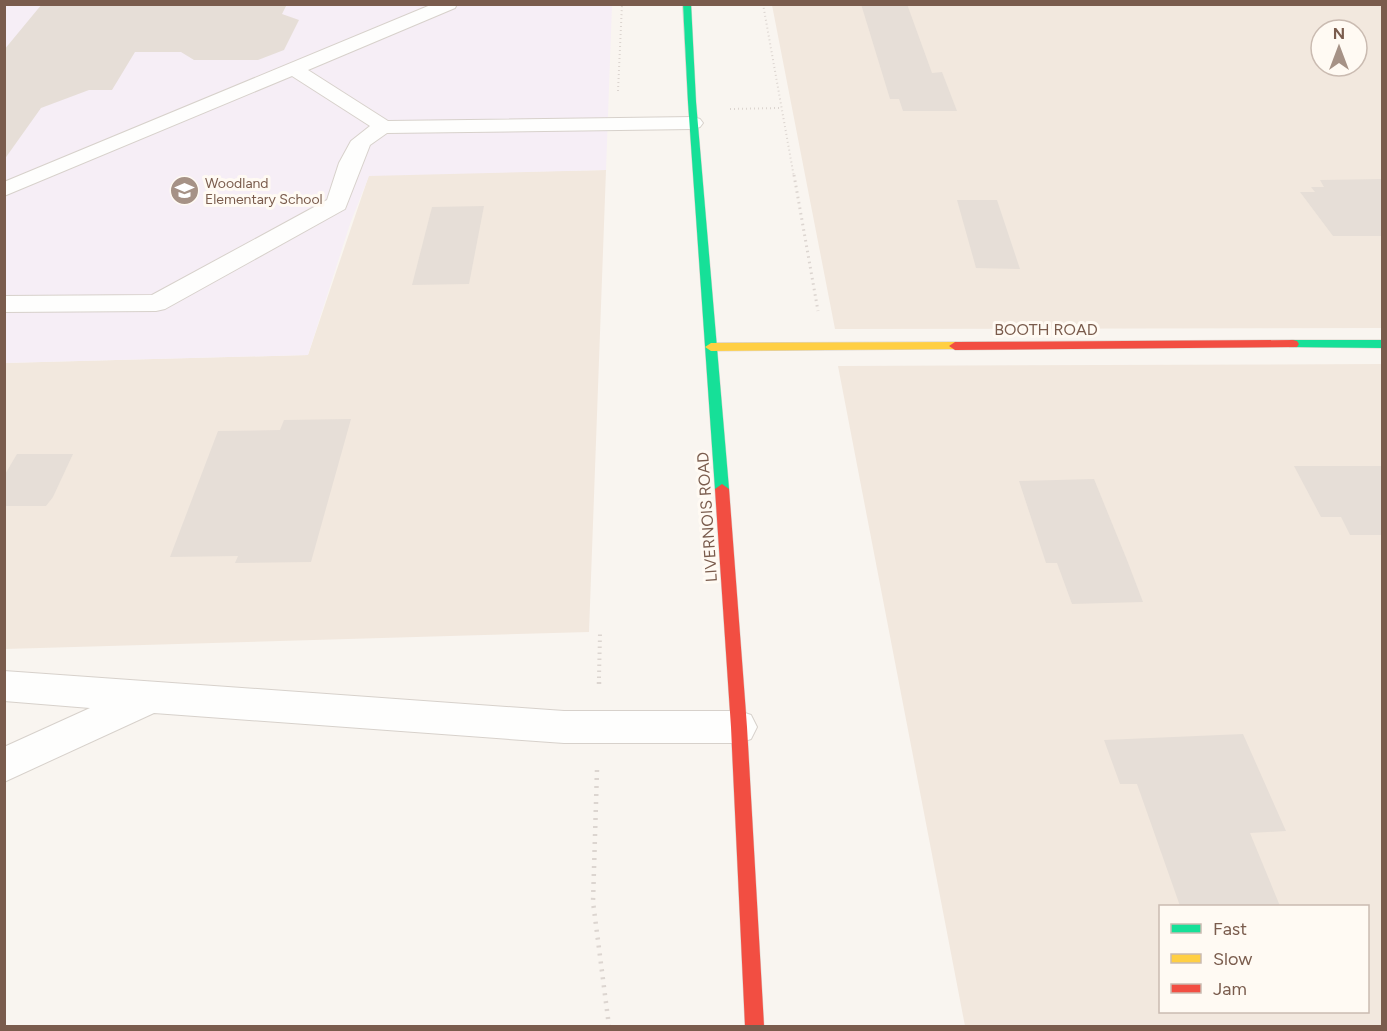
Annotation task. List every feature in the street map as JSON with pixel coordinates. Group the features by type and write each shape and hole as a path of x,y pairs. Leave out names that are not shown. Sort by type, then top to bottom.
{"street":[{"name":"LIVERNOIS ROAD","path":"687,4 693,123 701,203 739,727 755,1026"},
{"name":"BOOTH ROAD","path":"711,347 1383,344"}],"lane":[{"path":"4,190 449,4"},
{"path":"294,69 325,90 368,114 382,127"},
{"path":"4,304 156,303 337,204 350,163 362,141 382,127 693,123"},
{"path":"4,686 564,727 739,727"},
{"path":"4,765 151,696"}],"path":[{"path":"619,71 622,4"},
{"path":"763,4 780,108 820,318"},
{"path":"726,109 780,108"},
{"path":"600,634 593,902 609,1026"}],"shaded area":[{"name":"Woodland Elementary School","path":"4,5 612,5 606,170 369,176 350,224 308,355 5,363"},
{"path":"772,5 1382,5 1382,328 835,329"},
{"path":"606,170 589,632 5,649 4,363 308,355 369,175"},
{"path":"1382,364 1382,1026 965,1026 838,366"}],"building":[{"path":"42,4 287,4 282,14 299,20 284,50 258,60 194,60 181,52 135,52 112,90 89,90 41,108 4,160 4,50"},
{"path":"861,4 907,4 932,73 942,72 957,111 903,111 899,99 890,99"},
{"path":"1383,179 1383,236 1333,236 1300,192 1315,192 1311,187 1324,187 1320,180"},
{"path":"957,200 997,200 1020,269 976,268"},
{"path":"484,206 469,284 412,285 432,207"},
{"path":"351,419 311,562 235,563 238,556 170,557 218,431 280,430 284,420"},
{"path":"17,454 73,454 53,497 46,506 4,506 4,476"},
{"path":"1294,466 1383,466 1383,535 1350,535 1341,517 1321,517"},
{"path":"1094,479 1143,602 1072,604 1057,563 1046,563 1019,481"},
{"path":"1243,734 1286,831 1250,833 1280,905 1180,905 1137,784 1120,784 1104,740"}],"traffic: fast":[{"path":"687,4 692,102 722,489"},
{"path":"1293,344 1382,344"}],"traffic: slow":[{"path":"711,347 955,346"}],"traffic: jam":[{"path":"955,346 1293,344"},
{"path":"722,489 739,727 755,1026"}],"place":[{"name":"Woodland Elementary School","path":"184,191"}]}
